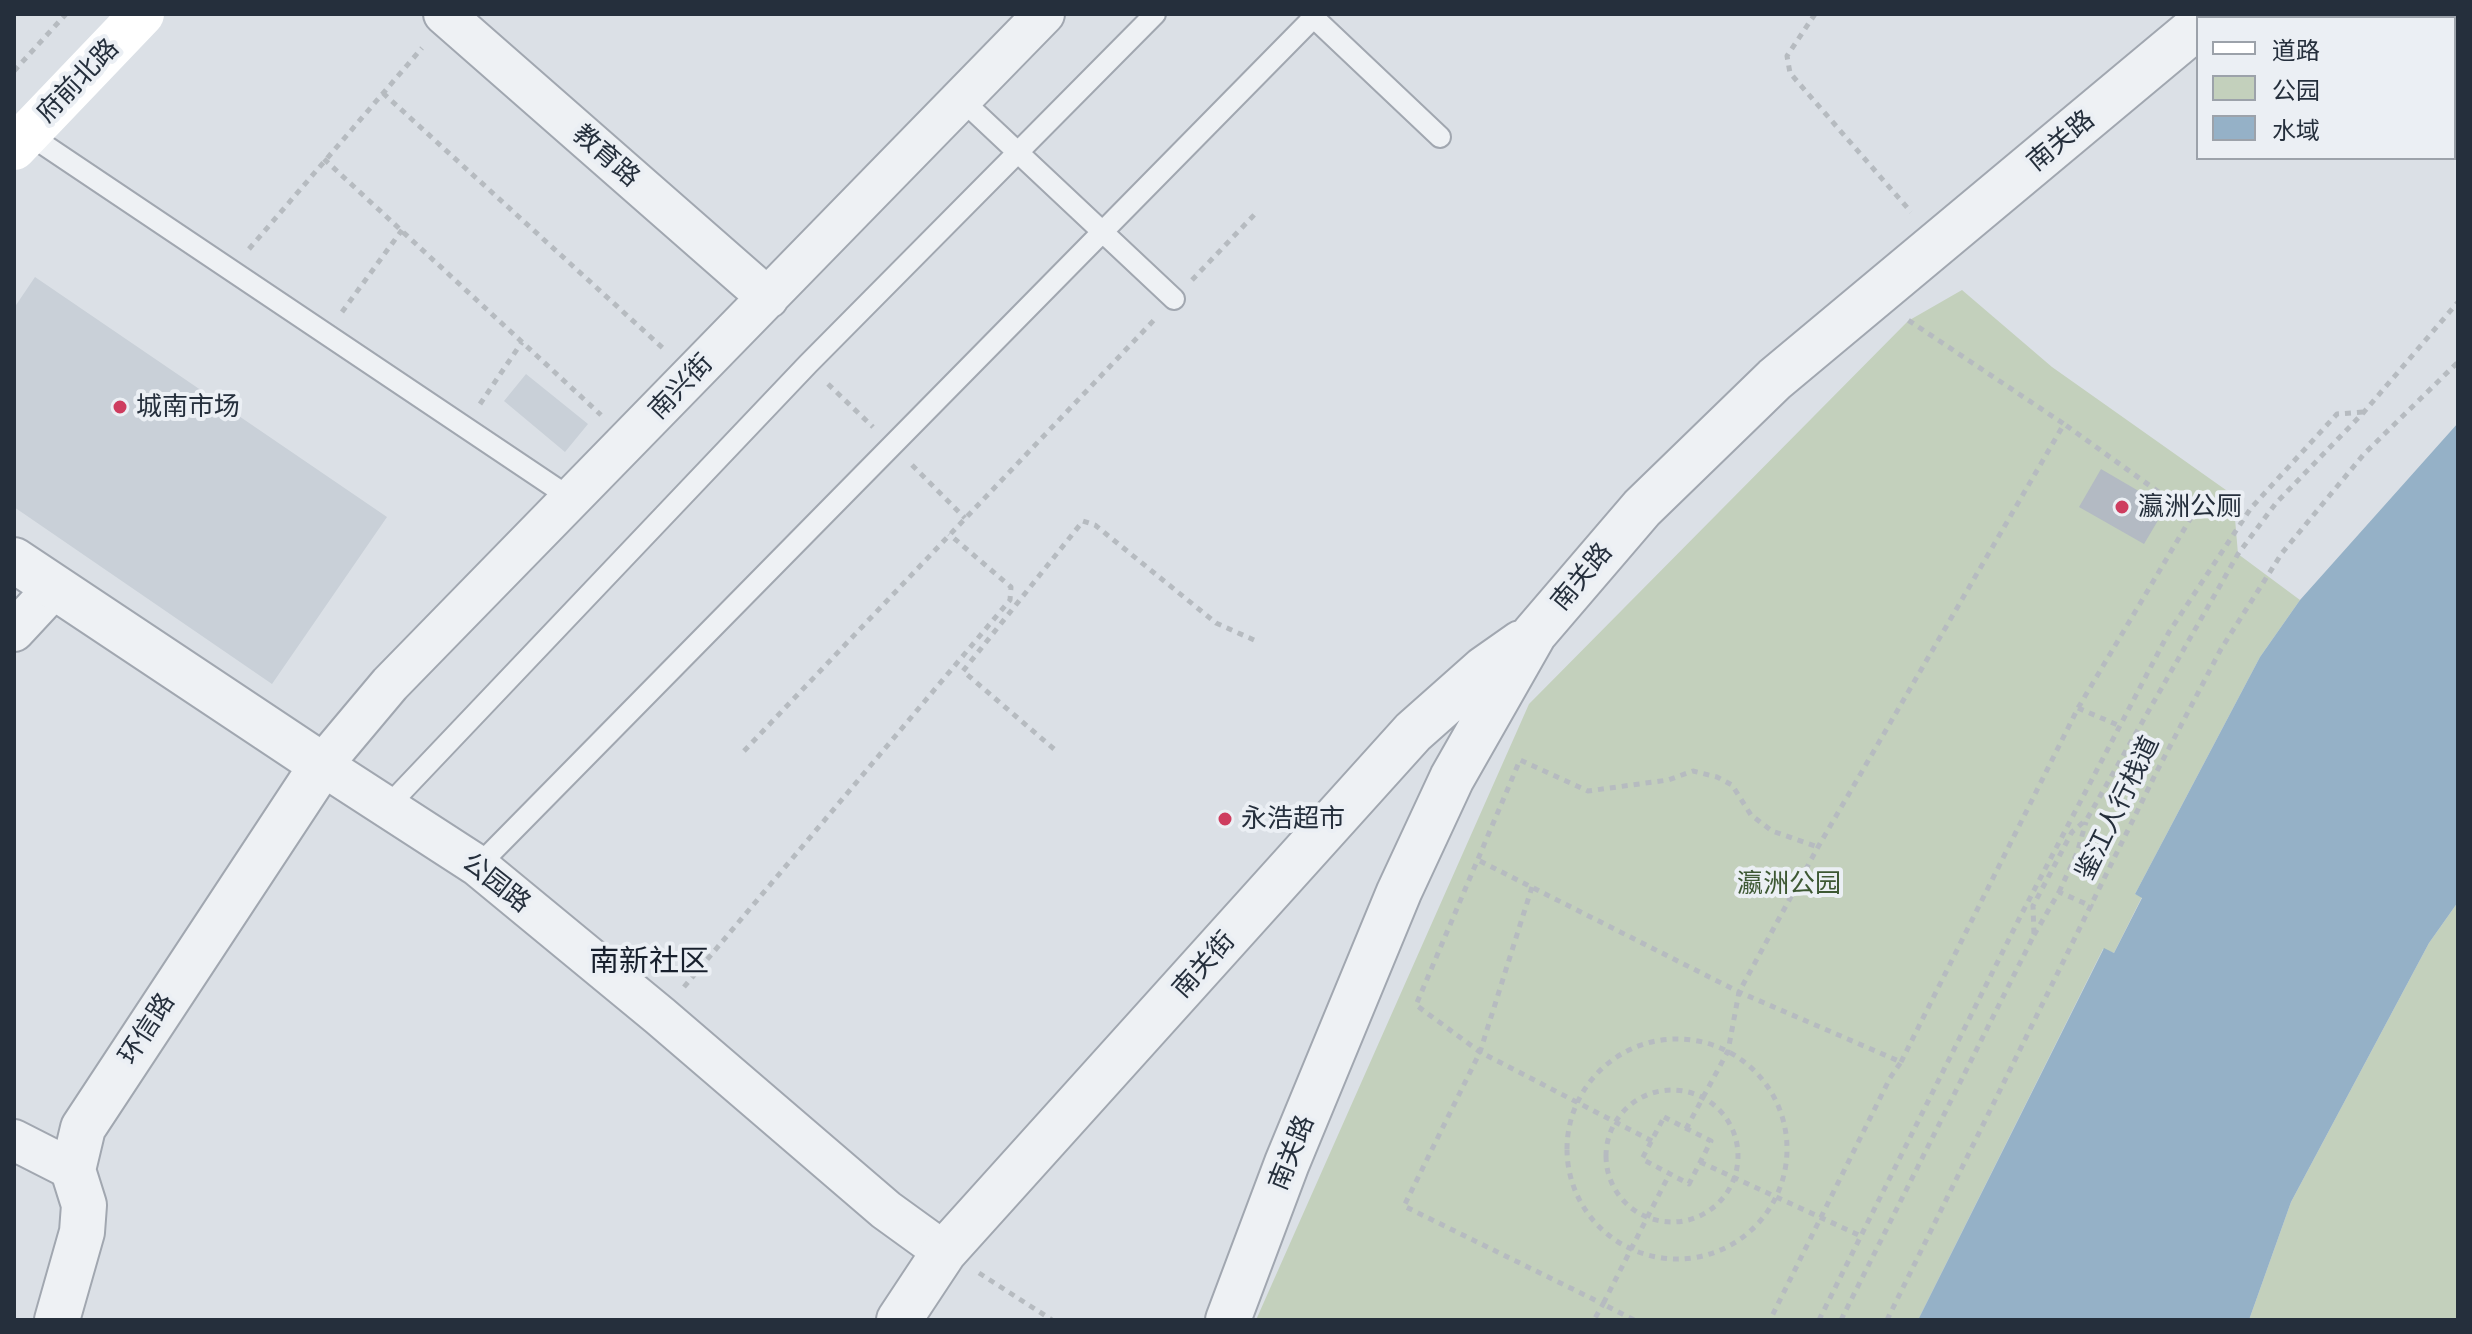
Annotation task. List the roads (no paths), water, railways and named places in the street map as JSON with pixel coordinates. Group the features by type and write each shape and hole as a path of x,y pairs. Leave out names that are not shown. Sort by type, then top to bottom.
{"main road":[{"name":"府前北路","path":"21,141 142,14"}],"street":[{"name":"南兴街","path":"322,765 390,684 1044,14"},
{"name":"教育路","path":"448,15 768,298"},
{"name":"南关路","path":"1228,1320 1287,1163 1399,892 1459,766 1534,634 1642,508 1775,379 2196,28"},
{"name":"公园路","path":"14,560 478,866 660,1016 825,1160 944,1252"},
{"path":"14,631 54,588"},
{"name":"南关街","path":"899,1320 944,1252 1413,732 1484,669 1534,634"},
{"name":"环信路","path":"57,1320 82,1232 84,1205 73,1170 83,1128 322,765"},
{"path":"14,1140 73,1170"}],"lane":[{"path":"388,806 808,364 1155,14"},
{"path":"478,866 1313,15 1440,137"},
{"path":"961,99 1174,299"},
{"path":"21,141 231,272 572,499"}],"water":[{"path":"2458,423 2458,902 2429,943 2291,1202 2249,1320 1918,1320 2104,948 2114,953 2142,898 2135,894 2260,657 2300,600"}],"place":[{"name":"城南市场","path":"120,407"},
{"name":"瀛洲公厕","path":"2122,507"},
{"name":"永浩超市","path":"1225,819"}],"district":[{"name":"南新社区","path":"649,962"}],"park label":[{"name":"瀛洲公园","path":"1789,884"}]}
